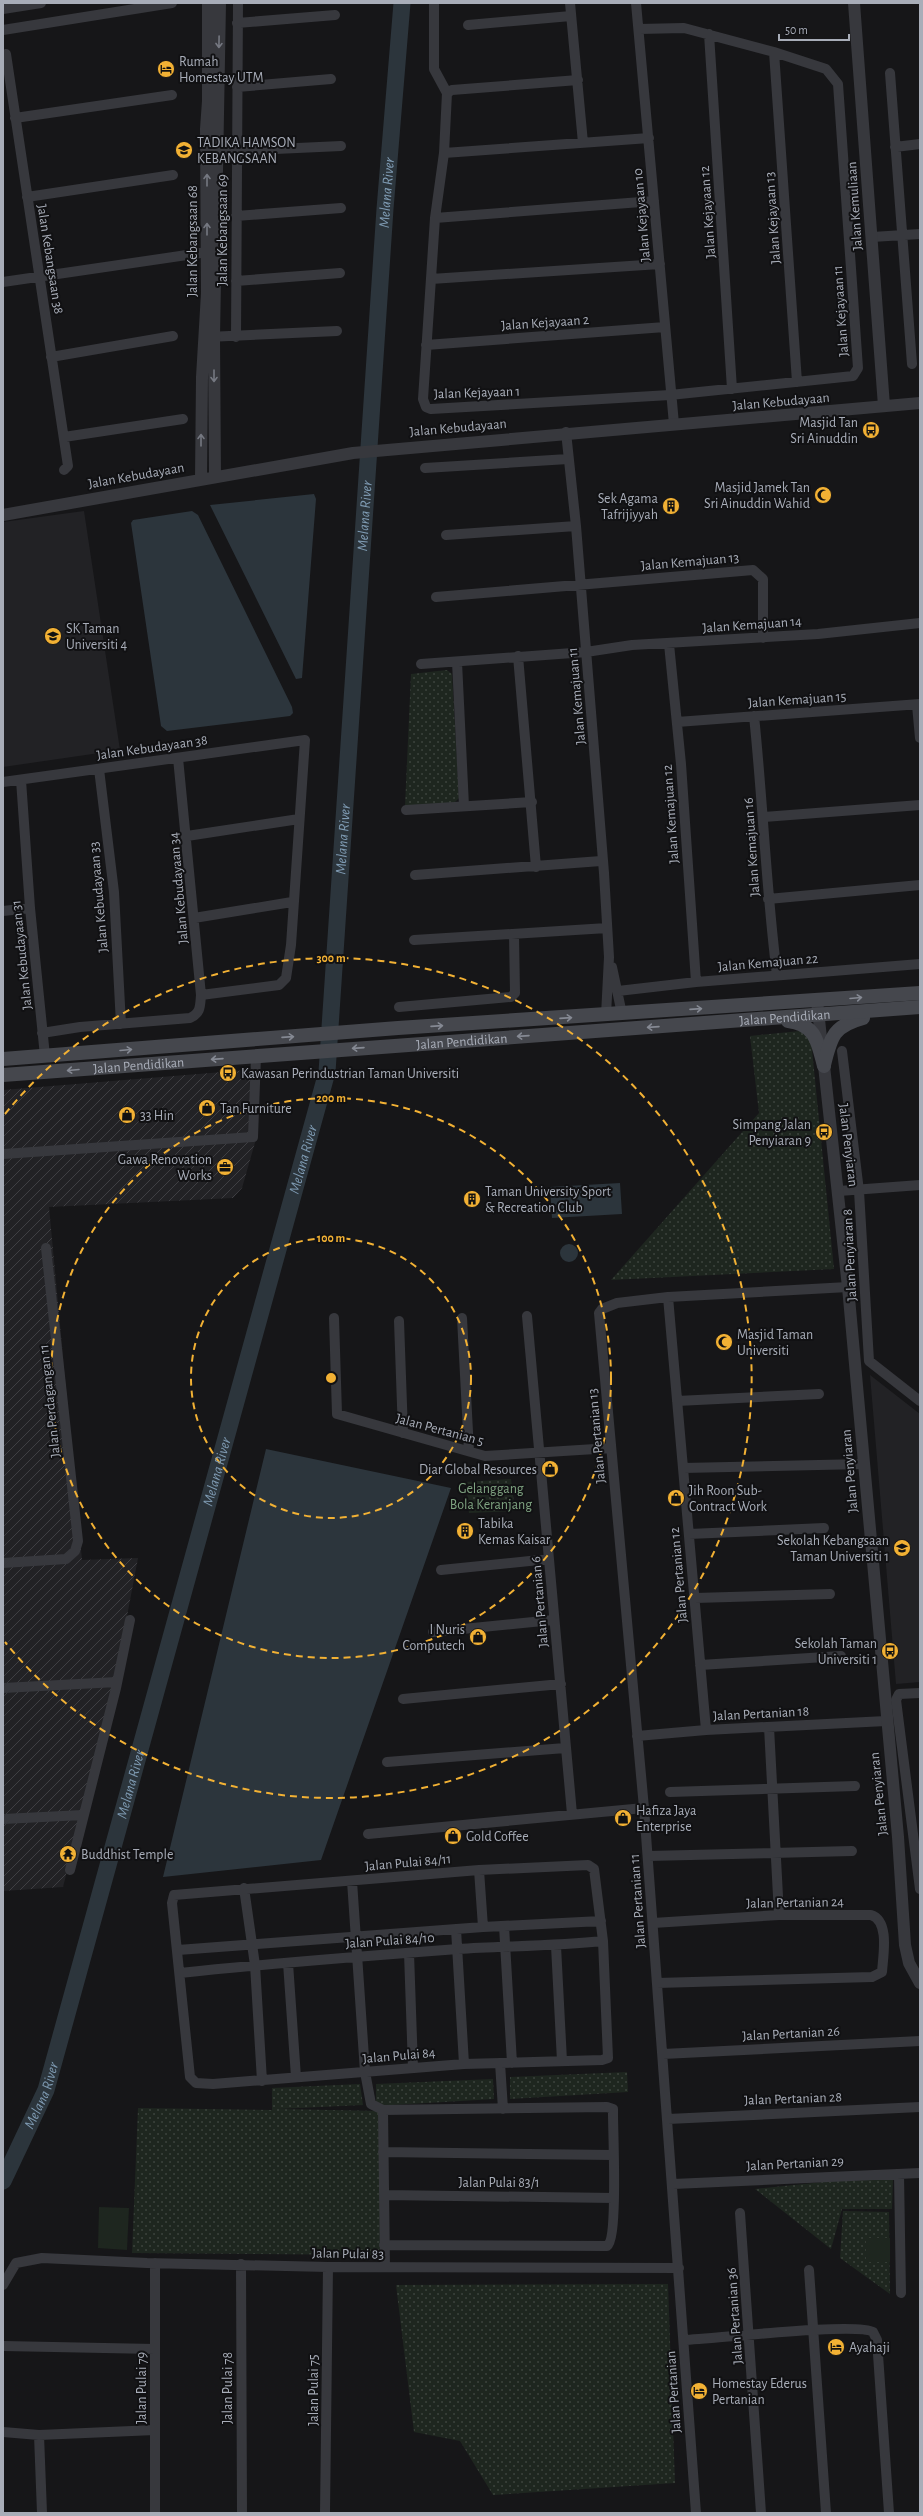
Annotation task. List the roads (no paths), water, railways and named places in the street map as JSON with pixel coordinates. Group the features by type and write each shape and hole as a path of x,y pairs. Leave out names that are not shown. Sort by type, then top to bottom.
{"main road":[{"name":"Jalan Pendidikan","path":"3,1059 398,1028 817,1001 920,992"},
{"name":"Jalan Pendidikan","path":"3,1075 920,1007"},
{"path":"824,1066 830,1045 837,1029 846,1022 894,1009"},
{"path":"748,1020 792,1022 807,1026 814,1034 824,1066"}],"street":[{"path":"4,7 41,3"},
{"path":"3,30 172,3"},
{"name":"Jalan Kebangsaan 68","path":"201,479 212,251 212,152 208,3"},
{"name":"Jalan Kebangsaan 68","path":"212,152 220,3"},
{"name":"Jalan Kebangsaan 69","path":"236,337 238,3"},
{"path":"434,3 433,64 437,78 447,93 444,153 649,138"},
{"path":"570,3 583,143"},
{"name":"Jalan Kejayaan 10","path":"636,3 660,264 670,395 674,424"},
{"name":"Jalan Kemuliaan","path":"854,3 884,406"},
{"path":"237,23 335,15"},
{"path":"468,25 571,16"},
{"path":"639,29 671,27 709,34 774,52"},
{"name":"Jalan Kejayaan 12","path":"709,34 732,389"},
{"name":"Jalan Kejayaan 11","path":"670,395 849,378 858,368 838,84 826,69 774,52"},
{"name":"Jalan Kejayaan 13","path":"774,52 797,382"},
{"name":"Jalan Kebangsaan 38","path":"6,54 64,437 68,466 65,469"},
{"path":"890,73 901,236 912,364"},
{"path":"237,87 331,79"},
{"path":"447,93 452,90 578,80"},
{"path":"15,118 172,95"},
{"path":"895,147 920,144"},
{"path":"212,152 341,146"},
{"name":"Jalan Kejayaan 1","path":"444,153 435,218 423,400 426,407 431,410 670,395"},
{"path":"27,197 173,175"},
{"path":"435,218 654,201"},
{"path":"236,216 342,208"},
{"path":"872,237 920,234"},
{"path":"3,282 212,251"},
{"path":"431,279 660,264"},
{"path":"236,281 340,273"},
{"name":"Jalan Kejayaan 2","path":"426,345 665,328"},
{"path":"209,337 236,337 338,331"},
{"path":"51,357 173,336"},
{"name":"Jalan Kebangsaan 68","path":"209,337 215,477"},
{"name":"Jalan Kebudayaan","path":"3,515 201,479 352,453 390,448 920,403"},
{"path":"64,437 183,419"},
{"name":"Jalan Kemajuan 11","path":"566,432 581,585 607,928 609,958 606,1015"},
{"path":"425,468 568,459"},
{"path":"446,535 576,526"},
{"name":"Jalan Kemajuan 13","path":"436,597 753,570 763,579 763,638"},
{"name":"Jalan Kemajuan 14","path":"421,664 586,652 632,645 763,638 920,623"},
{"name":"Jalan Kemajuan 12","path":"669,644 696,982"},
{"path":"518,656 532,802 536,867"},
{"path":"457,662 464,806"},
{"path":"919,704 920,738"},
{"name":"Jalan Kemajuan 15","path":"676,722 919,704"},
{"name":"Jalan Kemajuan 16","path":"754,716 764,817 768,899 777,975"},
{"name":"Jalan Kebudayaan 38","path":"3,782 305,740 299,819"},
{"name":"Jalan Kebudayaan 34","path":"120,1024 190,1018 197,1015 200,1009 201,995 187,836 178,758"},
{"name":"Jalan Kebudayaan 33","path":"99,769 114,892 120,1024"},
{"name":"Jalan Kebudayaan 31","path":"21,780 30,908 45,1056"},
{"path":"406,810 532,802"},
{"path":"764,817 920,804"},
{"path":"187,836 299,819 292,902 291,945 284,983 201,995"},
{"path":"415,875 602,861"},
{"path":"768,899 920,885"},
{"path":"194,918 292,902"},
{"path":"3,911 30,908"},
{"path":"414,940 514,935 607,928"},
{"path":"399,1007 511,997 515,993 514,935"},
{"name":"Jalan Kemajuan 11","path":"609,958 618,991 622,1014"},
{"name":"Jalan Kemajuan 22","path":"618,991 696,982 920,964"},
{"name":"Jalan Penyiaran","path":"817,1001 839,1191 848,1287 886,1721 898,1837 905,1946 909,1963 920,1983"},
{"path":"42,1033 120,1024"},
{"name":"Jalan Penyiaran 8","path":"842,1051 859,1191 869,1361 920,1401"},
{"path":"3,1154 253,1137 256,1056"},
{"path":"839,1191 859,1191 920,1185"},
{"name":"Jalan Perdagangan 11","path":"3,1563 66,1559 75,1551 78,1542 46,1248"},
{"name":"Jalan Pertanian 13","path":"644,1808 599,1313 602,1308 617,1303 668,1297 848,1287"},
{"name":"Jalan Pertanian 12","path":"668,1297 706,1730"},
{"name":"Jalan Pertanian 6","path":"527,1316 540,1453 553,1620 561,1684 565,1748 572,1814"},
{"name":"Jalan Pertanian 5","path":"334,1318 336,1414 485,1456 611,1448"},
{"path":"462,1318 468,1451"},
{"path":"399,1321 403,1433"},
{"path":"677,1401 819,1394"},
{"path":"683,1468 864,1464"},
{"path":"689,1534 824,1528"},
{"path":"441,1570 549,1559"},
{"path":"694,1598 830,1594"},
{"path":"70,1870 117,1682 130,1620"},
{"path":"433,1632 553,1620"},
{"path":"700,1665 841,1656"},
{"path":"3,1688 117,1682"},
{"path":"403,1699 561,1684"},
{"path":"920,1693 899,1694 896,1700 917,1835 920,1889"},
{"name":"Jalan Pertanian 18","path":"637,1736 706,1730 886,1721"},
{"path":"769,1727 779,1915"},
{"path":"387,1762 565,1748"},
{"path":"670,1792 772,1790 855,1786"},
{"path":"368,1834 644,1808"},
{"name":"Jalan Pertanian 11","path":"644,1808 679,2268"},
{"path":"3,1819 52,1815 83,1815"},
{"path":"898,1837 917,1835"},
{"path":"648,1856 775,1854 852,1850"},
{"name":"Jalan Pulai 84/11","path":"178,1950 172,1898 174,1895 244,1888 352,1881 479,1870 592,1866 601,1921 608,2058"},
{"path":"479,1870 483,1927"},
{"path":"352,1881 365,2072 371,2104 383,2110 503,2108 613,2109 614,2198 612,2240 607,2246 384,2245"},
{"path":"244,1888 255,1965 262,2081"},
{"name":"Jalan Pertanian 24","path":"653,1923 779,1915 871,1915 878,1918 881,1923 883,1947 882,1972 879,1975 657,1983"},
{"path":"180,1973 178,1950 251,1943 483,1927 601,1921"},
{"path":"504,1926 512,2063"},
{"path":"456,1929 464,2064"},
{"name":"Jalan Pulai 84/10","path":"180,1973 358,1956 506,1946 556,1946 602,1942"},
{"path":"556,1946 562,2061"},
{"path":"409,1953 413,2068"},
{"path":"288,1963 296,2077"},
{"name":"Jalan Pulai 84","path":"180,1973 190,2077 193,2081 213,2084 464,2064 608,2058"},
{"name":"Jalan Pertanian 26","path":"663,2054 920,2041"},
{"path":"500,2063 503,2108"},
{"name":"Jalan Pertanian 28","path":"668,2119 920,2107"},
{"path":"383,2110 385,2267"},
{"path":"383,2152 613,2155"},
{"name":"Jalan Pertanian 29","path":"673,2184 853,2174 920,2173"},
{"path":"899,2174 901,2293"},
{"name":"Jalan Pulai 83/1","path":"384,2196 614,2198"},
{"name":"Jalan Pertanian 36","path":"740,2213 750,2336 761,2513"},
{"name":"Jalan Pulai 83","path":"3,2285 16,2263 42,2258 155,2263 328,2267 679,2268"},
{"name":"Jalan Pulai 79","path":"155,2263 155,2513"},
{"name":"Jalan Pulai 78","path":"241,2264 242,2513"},
{"name":"Jalan Pulai 75","path":"325,2513 328,2267"},
{"name":"Jalan Pertanian","path":"679,2268 696,2513"},
{"path":"809,2270 826,2513"},
{"path":"684,2340 814,2330 868,2329 873,2332 877,2340 889,2513"},
{"path":"3,2346 155,2348"},
{"path":"3,2432 39,2434 154,2430"},
{"path":"39,2434 42,2513"}],"waterway":[{"name":"Melana River","path":"3,2181 46,2090 327,1072 385,209 402,3"}],"place":[{"name":"Rumah Homestay UTM","path":"166,69"},
{"name":"TADIKA HAMSON KEBANGSAAN","path":"184,150"},
{"name":"Masjid Tan Sri Ainuddin","path":"871,430"},
{"name":"Masjid Jamek Tan Sri Ainuddin Wahid","path":"823,495"},
{"name":"Sek Agama Tafrijiyyah","path":"671,506"},
{"name":"SK Taman Universiti 4","path":"53,636"},
{"name":"Kawasan Perindustrian Taman Universiti","path":"228,1073"},
{"name":"Tan Furniture","path":"207,1108"},
{"name":"33 Hin","path":"127,1115"},
{"name":"Simpang Jalan Penyiaran 9","path":"824,1132"},
{"name":"Gawa Renovation Works","path":"225,1167"},
{"name":"Taman University Sport & Recreation Club","path":"472,1199"},
{"name":"Masjid Taman Universiti","path":"724,1342"},
{"name":"Diar Global Resources","path":"550,1469"},
{"name":"Jih Roon Sub- Contract Work","path":"676,1498"},
{"name":"Tabika Kemas Kaisar","path":"465,1531"},
{"name":"Sekolah Kebangsaan Taman Universiti 1","path":"902,1548"},
{"name":"I Nuris Computech","path":"478,1637"},
{"name":"Sekolah Taman Universiti 1","path":"890,1651"},
{"name":"Hafiza Jaya Enterprise","path":"623,1818"},
{"name":"Gold Coffee","path":"453,1836"},
{"name":"Buddhist Temple","path":"68,1854"},
{"name":"Ayahaji","path":"836,2347"},
{"name":"Homestay Ederus Pertanian","path":"699,2391"}],"park label":[{"name":"Gelanggang Bola Keranjang","path":"491,1496"}]}
